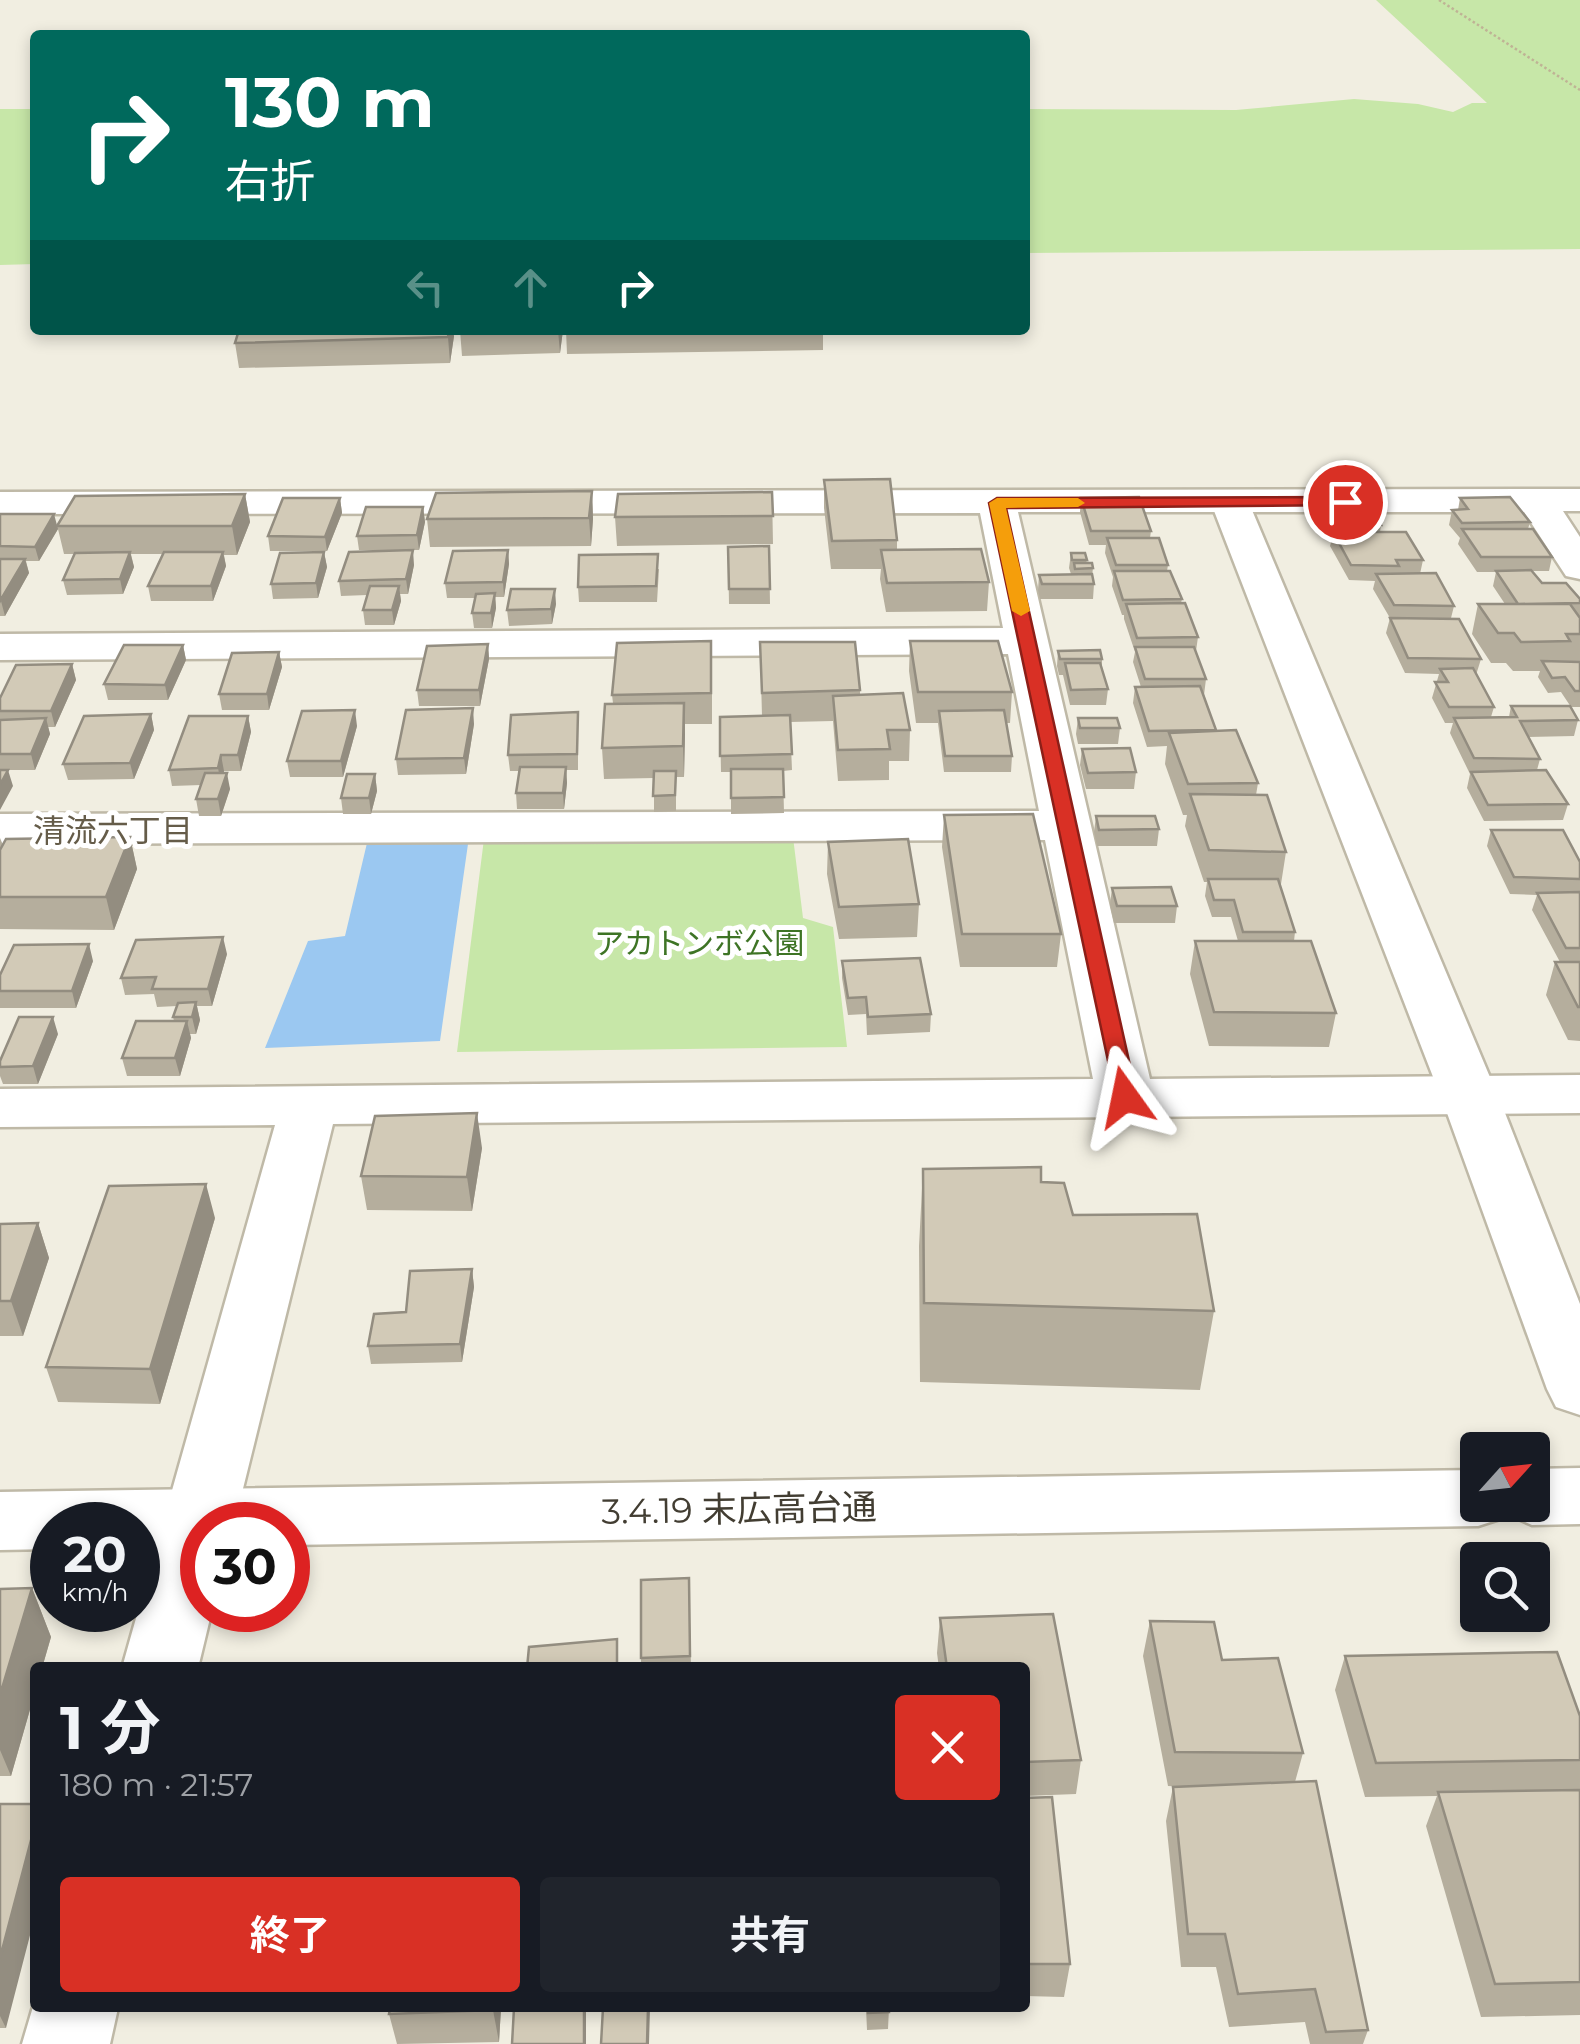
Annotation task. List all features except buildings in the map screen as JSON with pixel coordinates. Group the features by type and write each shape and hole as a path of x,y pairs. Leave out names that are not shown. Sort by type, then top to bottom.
{"street":[{"path":"1536,500 1580,567"},
{"path":"0,503 1580,500"},
{"path":"997,503 1125,1097"},
{"path":"1230,503 1468,1094 1580,1389"},
{"path":"0,647 1028,641"},
{"path":"0,829 1067,825"},
{"path":"0,1108 1580,1094"},
{"path":"201,1502 309,1105"},
{"path":"1550,1497 1580,1496"},
{"name":"3.4.19 末広高台通","path":"310,1516 1460,1498"},
{"name":"3.4.19 末広高台通","path":"0,1521 180,1518"},
{"path":"161,1662 180,1587"},
{"path":"66,2044 74,2012"}],"path":[{"path":"1439,0 1580,90"},
{"path":"1446,4 1456,0"}],"green space":[{"path":"1376,0 1580,0 1580,249 1030,253 1030,109 1236,110 1354,99 1418,104 1453,112 1472,103 1487,103"},
{"path":"0,109 30,109 30,264 0,265"},
{"name":"アカトンボ公園","path":"793,837 803,918 833,927 847,1047 457,1052 484,839"}],"water":[{"path":"367,843 468,844 440,1041 265,1048 308,941 345,936"}],"slow traffic":[{"path":"1021,611 997,503 1078,503"}],"district":[{"name":"清流六丁目","path":"113,830"}],"route":[{"path":"1125,1097 997,503 1345,502"}]}
